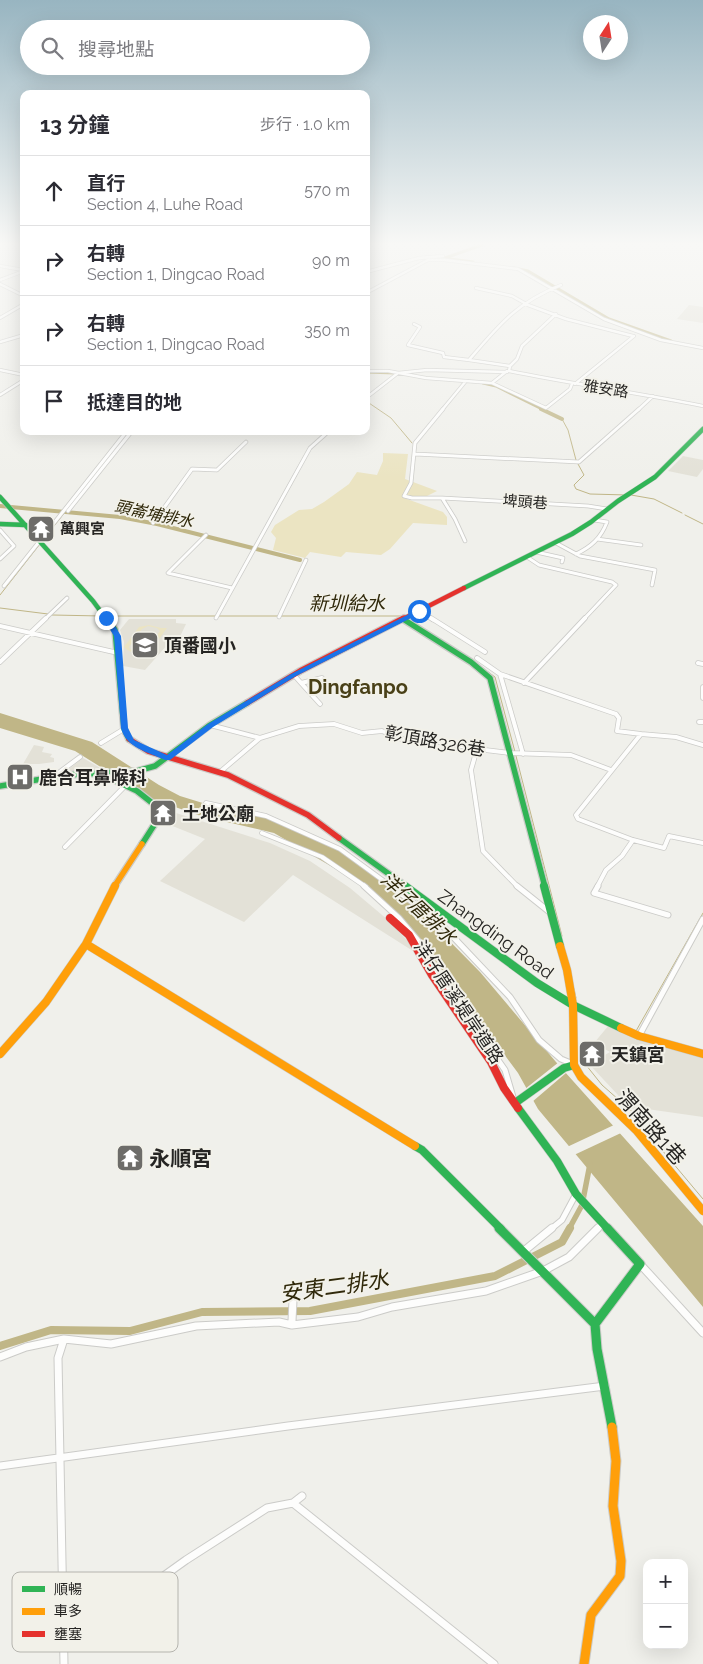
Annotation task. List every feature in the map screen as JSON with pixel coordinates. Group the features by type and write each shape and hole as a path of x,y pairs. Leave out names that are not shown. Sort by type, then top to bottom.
{"street":[{"path":"469,360 488,336 503,323"},
{"path":"492,384 517,359 516,356 522,346 547,323"},
{"path":"582,323 633,336"},
{"path":"614,323 669,342 703,348"},
{"path":"414,324 420,327 419,331 411,338 408,346 443,353 444,356 508,369"},
{"path":"370,371 398,372 426,378 492,384 546,408 638,332"},
{"path":"0,342 20,337"},
{"name":"雅安路","path":"398,372 508,369 573,384 653,396 703,406"},
{"path":"0,370 20,374"},
{"path":"370,395 398,372"},
{"path":"465,381 415,443 414,454 579,462 653,396"},
{"path":"0,395 20,382"},
{"path":"0,786 53,777 144,769 168,758 210,725 294,675 556,543 594,520 628,494 655,477 703,429"},
{"path":"4,586 124,435"},
{"path":"68,512 129,435"},
{"path":"217,616 310,448 325,435"},
{"path":"153,523 192,470 217,470 246,442"},
{"name":"埤頭巷","path":"414,454 411,483 404,497 588,506 607,509"},
{"path":"0,497 40,541 117,633 124,728 101,742"},
{"path":"442,498 455,519 464,541"},
{"path":"576,554 586,550 602,534 607,522 594,520"},
{"path":"0,524 26,525"},
{"path":"0,530 14,546 0,559"},
{"path":"204,536 168,572 232,588"},
{"path":"597,539 641,545"},
{"path":"556,543 576,554 655,570 652,585"},
{"path":"536,552 563,558 562,562"},
{"path":"524,683 616,585 612,582 539,565 526,557"},
{"path":"279,617 306,560"},
{"path":"0,662 67,598"},
{"path":"419,611 485,652"},
{"path":"403,619 488,674 492,682 577,1006 574,1065 564,1068 515,1103"},
{"path":"0,626 118,654"},
{"path":"476,658 491,666 500,674 616,714 619,718 617,731 676,738 703,746"},
{"path":"500,674 521,754"},
{"path":"294,675 320,704"},
{"path":"301,683 322,678"},
{"path":"703,687 703,698"},
{"name":"彰頂路326巷","path":"260,738 299,726 334,724 362,733 382,731 401,739 422,739 476,749 521,754 571,755 611,770"},
{"path":"210,725 260,738"},
{"name":"Zhangding Road","path":"124,728 131,742 168,758 220,772 270,794 308,815 537,984 639,1036 703,1054"},
{"path":"641,734 576,815 578,819 633,840 664,848 669,836 703,843"},
{"path":"220,772 260,738"},
{"path":"476,749 471,770 483,851 514,884 553,914"},
{"path":"53,777 80,757"},
{"path":"0,1054 46,1002 86,944 112,891 158,819 158,809 155,804 126,785 100,773"},
{"path":"65,847 126,785"},
{"name":"洋仔厝溪堤岸道路","path":"206,803 266,816 340,849 439,922 504,990 539,1040 561,1059 574,1065"},
{"name":"洋仔厝溪堤岸道路","path":"262,833 322,858 364,886 399,918 421,944 443,981 505,1070 515,1103"},
{"path":"633,840 622,856 606,870 594,893 668,915"},
{"path":"390,918 409,935 432,975 491,1062 504,1088 557,1161 576,1194 703,1333"},
{"path":"639,1036 703,919"},
{"path":"86,944 422,1150 526,1252 594,1324 614,1437 616,1461 613,1506 622,1561 620,1576 591,1615 584,1664"},
{"name":"渭南路1巷","path":"574,1065 581,1077 636,1130 703,1211"},
{"path":"526,1252 562,1220 576,1194"},
{"path":"0,1357 26,1347 65,1338 111,1344 196,1326 279,1322 292,1325 358,1318 392,1307 486,1291 569,1257 602,1223"},
{"path":"594,1324 640,1264"},
{"path":"292,1321 293,1300"},
{"path":"62,1572 58,1358 65,1338"},
{"path":"0,1466 60,1456 604,1386"},
{"path":"169,1572 267,1508 297,1499 494,1664"}],"shaded area":[{"path":"383,453 408,454 405,479 437,491 427,496 406,496 404,498 443,512 447,517 447,525 413,523 390,549 381,555 346,552 341,557 310,552 305,558 273,550 276,538 271,532 275,525 299,510 312,509 324,502 349,484 357,472 377,475 383,461"},
{"path":"683,456 703,460 703,469 697,477 668,471"},
{"name":"頂番國小","path":"129,619 176,619 176,623 186,624 177,643 169,643 145,670 123,666 124,642 120,630"},
{"path":"149,625 167,628 147,655 133,652 124,647 139,627","holes":["148,626 157,628 160,631 146,650 138,652 130,649 129,647 142,629"]},
{"path":"0,713 92,742 159,785 180,796 206,804 265,817 339,850 417,908 480,972 556,1062 703,1226 703,1307 538,1109 518,1073 422,943 365,886 274,833 201,816 152,799 75,751 0,728"},
{"path":"34,745 44,747 42,752 52,754 50,757 54,758 54,762 23,764"},
{"path":"83,758 102,769 65,772"},
{"path":"176,813 270,843 310,861 350,888 388,920 415,949 413,951 293,875 244,922 160,881 205,839 165,823"},
{"path":"609,1025 703,1054 703,1117 640,1108 631,1109 589,1064 610,1052 594,1043"}],"pier":[{"path":"559,1062 566,1073 532,1102 525,1089"},
{"path":"614,1125 621,1133 574,1155 567,1147"}],"waterway":[{"path":"619,323 671,341"},
{"path":"370,372 395,373"},
{"path":"483,383 496,386 544,410"},
{"path":"370,404 391,418 412,443"},
{"path":"541,409 562,419"},
{"path":"562,419 568,430 576,460"},
{"path":"81,492 126,435"},
{"path":"578,464 584,475 574,485 576,489 590,494 627,495"},
{"path":"631,495 654,499 682,513"},
{"name":"頭崙埔排水","path":"0,506 120,517 157,524 300,560"},
{"path":"42,541 66,511"},
{"path":"685,515 703,524"},
{"path":"0,595 40,544"},
{"name":"新圳給水","path":"0,608 48,614"},
{"name":"新圳給水","path":"52,615 101,616"},
{"name":"新圳給水","path":"107,616 400,616"},
{"name":"新圳給水","path":"411,621 433,635"},
{"name":"新圳給水","path":"484,669 495,677 515,752"},
{"name":"新圳給水","path":"516,756 562,936"},
{"path":"636,1031 703,913"},
{"name":"新圳給水","path":"574,989 576,998"},
{"path":"586,1065 602,1085 636,1115 641,1125 703,1199"},
{"name":"安東二排水","path":"569,1229 582,1205 590,1164"},
{"name":"安東二排水","path":"0,1346 51,1330 130,1331 202,1312 310,1311 495,1276 562,1242 570,1228"}],"traffic: fast":[{"path":"464,588 572,534 591,522 618,501 655,477 703,429"},
{"path":"0,497 93,601 115,630 124,729 129,739"},
{"path":"0,524 26,525"},
{"path":"403,619 471,662 490,678 560,946"},
{"path":"0,786 66,775 137,771 155,766 210,725 247,703"},
{"path":"101,774 137,791 156,806 158,819 142,844"},
{"path":"339,838 537,983 573,1005 621,1028"},
{"path":"515,1103 564,1068 574,1065"},
{"path":"518,1108 557,1161 576,1194 640,1264 595,1324 597,1349 612,1427"},
{"path":"415,1146 422,1150 595,1324"}],"traffic: slow":[{"path":"0,1054 46,1002 86,944 112,891 142,844"},
{"path":"86,944 415,1146"},
{"path":"560,946 567,970 573,1005 574,1065 581,1077 636,1130 703,1211"},
{"path":"621,1028 639,1036 703,1054"},
{"path":"584,1664 591,1615 620,1576 621,1561 613,1506 616,1461 612,1427"}],"traffic: jam":[{"path":"247,703 300,671 464,588"},
{"path":"129,739 148,751 228,775 308,815 339,838"},
{"path":"390,918 409,935 432,975 491,1062 504,1088 518,1108"}],"place":[{"name":"萬興宮","path":"41,529"},
{"name":"頂番國小","path":"145,645"},
{"name":"鹿合耳鼻喉科","path":"20,777"},
{"name":"土地公廟","path":"163,813"},
{"name":"天鎮宮","path":"592,1054"},
{"name":"永順宮","path":"130,1158"}],"district":[{"name":"Dingfanpo","path":"358,687"}],"route":[{"path":"106,618 117,633 125,733 131,742 148,751 168,758 210,725 294,675 419,611"}],"water label":[{"name":"洋仔厝排水","path":"419,908"}]}
